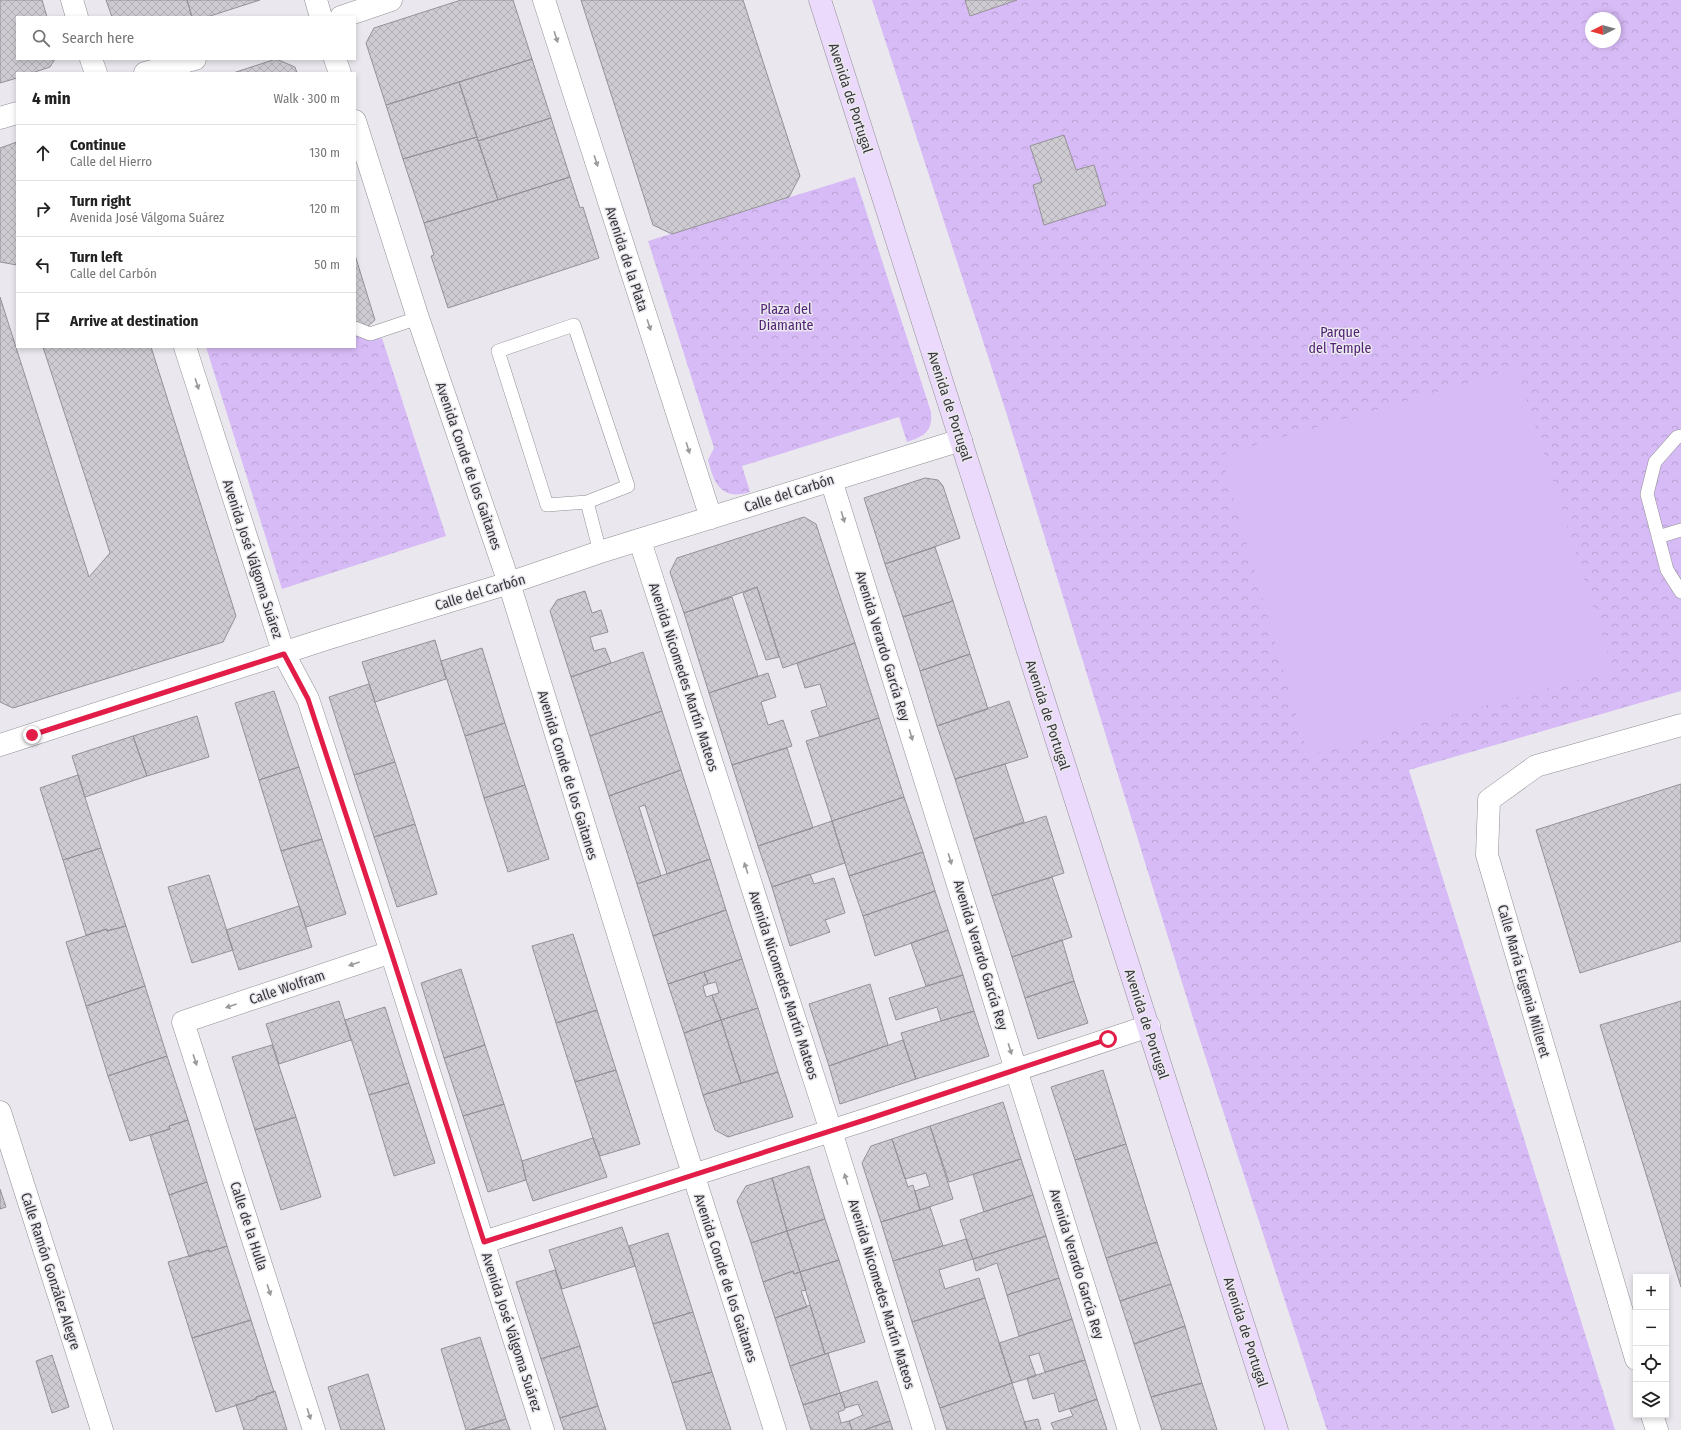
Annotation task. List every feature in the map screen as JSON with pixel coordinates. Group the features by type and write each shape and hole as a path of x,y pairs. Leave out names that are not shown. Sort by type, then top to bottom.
{"main road":[{"name":"Avenida de Portugal","path":"820,0 1277,1430"}],"street":[{"path":"72,0 77,16"},
{"path":"316,0 321,16"},
{"path":"344,16 391,0"},
{"name":"Avenida de la Plata","path":"544,0 711,518"},
{"path":"91,60 96,72"},
{"path":"149,72 191,60"},
{"path":"335,60 340,72"},
{"path":"0,118 16,113"},
{"name":"Avenida Conde de los Gaitanes","path":"356,124 418,318 509,583 693,1175 775,1430"},
{"name":"Avenida José Válgoma Suárez","path":"185,348 284,654 308,699 391,952 543,1430"},
{"name":"Calle del Carbón","path":"0,745 330,638 509,583 600,552 640,541 961,440"},
{"name":"Avenida Verardo García Rey","path":"831,480 1129,1430"},
{"name":"Avenida Nicomedes Martín Mateos","path":"640,541 831,1131 924,1430"},
{"name":"Calle María Eugenia Milleret","path":"1633,1349 1487,855 1489,800 1536,766 1681,725"},
{"name":"Calle Wolfram","path":"183,1022 391,952"},
{"name":"Calle de la Hulla","path":"183,1022 314,1430"},
{"path":"484,1242 831,1131 1149,1026"},
{"name":"Calle Ramón González Alegre","path":"0,1112 102,1430"},
{"path":"1653,1418 1657,1430"}],"lane":[{"path":"356,328 370,334 418,318"},
{"path":"574,325 628,486 587,502 547,505 498,351 574,325"},
{"path":"1681,436 1677,437 1655,462 1647,494 1667,570 1681,592"},
{"path":"587,502 600,552"},
{"path":"1658,537 1681,530"}],"green space":[{"name":"Parque del Temple","path":"872,0 1681,0 1681,691 1409,770 1615,1430 1327,1430 1197,1031 1007,415"},
{"name":"Plaza del Diamante","path":"855,177 931,412 931,424 923,435 907,442 899,417 742,466 750,492 732,494 726,492 717,483 710,469 708,460 714,448 648,241"},
{"path":"356,332 372,340 382,338 446,536 282,589 206,348 356,348"},
{"path":"1517,369 1613,670 1308,755 1221,455"}],"building":[{"path":"0,0 42,0 47,16 16,16 16,60 54,60 50,67 35,72 16,72 16,78 0,83"},
{"path":"106,0 187,0 192,16 112,16"},
{"path":"187,0 260,0 210,16 192,16"},
{"path":"461,0 513,0 532,59 386,105 366,43 374,28"},
{"path":"581,0 743,0 800,176 789,197 672,234 653,225"},
{"path":"965,0 1017,0 970,16"},
{"path":"532,59 551,118 478,141 459,82"},
{"path":"273,60 278,60 295,67 297,72 236,72"},
{"path":"459,82 477,137 403,159 386,105"},
{"path":"551,118 570,177 498,200 478,141"},
{"path":"1064,135 1076,170 1094,165 1106,205 1044,225 1033,185 1042,182 1030,146"},
{"path":"477,137 498,200 424,223 403,159"},
{"path":"16,142 16,265 0,262 0,148"},
{"path":"570,177 580,208 583,207 599,258 448,308 431,256 434,255 424,223"},
{"path":"356,258 375,320 367,327 356,322"},
{"path":"0,297 89,577 110,553 43,348 151,348 236,616 223,642 13,708 0,702"},
{"path":"925,478 938,480 943,486 960,538 885,564 864,498"},
{"path":"804,517 816,524 855,643 783,668 757,587 684,613 670,572 677,558"},
{"path":"935,547 953,601 903,617 885,564"},
{"path":"757,587 779,657 766,660 743,593"},
{"path":"585,591 592,613 601,610 608,632 590,637 594,651 605,648 611,663 571,677 550,611 557,600"},
{"path":"732,597 758,676 709,693 684,613"},
{"path":"953,601 970,654 920,671 903,617"},
{"path":"435,640 446,679 375,702 362,662"},
{"path":"855,643 879,718 820,737 811,711 827,706 820,684 805,688 797,663"},
{"path":"482,648 505,723 465,736 441,661"},
{"path":"643,652 662,711 590,736 571,677"},
{"path":"970,654 988,709 937,726 920,671"},
{"path":"768,673 776,697 761,702 768,725 783,720 792,746 732,765 709,693"},
{"path":"369,684 395,762 354,775 329,697"},
{"path":"274,691 299,767 259,780 235,703"},
{"path":"1009,701 1028,757 955,779 937,726"},
{"path":"662,711 681,770 609,796 590,736"},
{"path":"197,716 209,757 147,776 133,736"},
{"path":"879,718 904,797 832,821 806,741"},
{"path":"505,723 525,785 484,798 465,736"},
{"path":"133,736 147,776 85,797 72,756"},
{"path":"787,748 813,828 758,846 732,765"},
{"path":"395,762 415,824 374,837 354,775"},
{"path":"1005,764 1024,822 974,839 955,779"},
{"path":"299,767 322,839 281,851 259,780"},
{"path":"681,770 710,859 667,874 645,805 639,807 661,876 637,884 609,796"},
{"path":"78,775 101,848 63,860 40,788"},
{"path":"1681,784 1681,941 1580,973 1536,830"},
{"path":"525,785 549,859 508,872 484,798"},
{"path":"904,797 923,852 849,876 832,821"},
{"path":"1046,816 1064,873 992,896 974,839"},
{"path":"832,821 845,863 772,887 758,846"},
{"path":"415,824 437,894 397,907 374,837"},
{"path":"322,839 346,914 306,927 281,851"},
{"path":"101,848 126,926 107,931 107,929 86,935 63,860"},
{"path":"923,852 935,891 863,916 849,876"},
{"path":"710,859 726,910 653,936 637,884"},
{"path":"810,874 814,884 834,878 845,913 825,920 830,932 790,946 772,887"},
{"path":"209,875 233,950 192,963 168,887"},
{"path":"1052,877 1072,937 1012,957 992,896"},
{"path":"935,891 948,930 875,956 863,916"},
{"path":"299,906 312,947 239,970 226,930"},
{"path":"726,910 742,959 668,984 653,936"},
{"path":"126,926 145,986 86,1006 66,942 107,929 107,931"},
{"path":"948,930 963,975 926,986 911,943"},
{"path":"573,934 597,1010 556,1023 532,946"},
{"path":"1062,940 1074,981 1025,998 1012,957"},
{"path":"742,959 758,1008 721,1020 712,995 719,993 716,982 708,984 704,972"},
{"path":"461,969 485,1045 444,1058 421,983"},
{"path":"704,972 708,984 703,986 706,997 712,995 721,1020 684,1033 668,984"},
{"path":"963,975 974,1011 941,1021 937,1007 896,1020 889,998"},
{"path":"1074,981 1088,1023 1038,1039 1025,998"},
{"path":"870,984 888,1045 829,1066 809,1004"},
{"path":"145,986 167,1056 108,1076 86,1006"},
{"path":"339,1001 351,1040 279,1064 266,1024"},
{"path":"1681,1001 1681,1287 1600,1025"},
{"path":"385,1007 409,1083 369,1095 345,1020"},
{"path":"758,1008 778,1072 741,1083 721,1020"},
{"path":"597,1010 616,1070 575,1082 556,1023"},
{"path":"974,1011 989,1056 916,1079 901,1033"},
{"path":"721,1020 741,1083 703,1095 684,1033"},
{"path":"903,1040 916,1079 840,1104 829,1066"},
{"path":"272,1045 296,1117 255,1130 232,1057"},
{"path":"485,1045 504,1104 463,1116 444,1058"},
{"path":"167,1056 188,1120 169,1126 170,1129 130,1141 108,1076"},
{"path":"616,1070 640,1144 600,1156 575,1082"},
{"path":"1103,1070 1126,1144 1075,1160 1051,1087"},
{"path":"778,1072 793,1117 728,1137 715,1130 703,1095"},
{"path":"409,1083 435,1163 394,1176 369,1095"},
{"path":"1003,1102 1021,1159 949,1182 930,1126"},
{"path":"504,1104 522,1161 526,1180 488,1192 463,1116"},
{"path":"296,1117 321,1197 281,1210 255,1130"},
{"path":"188,1120 207,1182 169,1195 150,1135 170,1129 169,1126"},
{"path":"930,1126 953,1199 920,1210 915,1191 930,1186 926,1173 905,1179 892,1139"},
{"path":"593,1138 607,1177 533,1201 522,1161"},
{"path":"892,1139 908,1187 913,1185 920,1210 881,1222 862,1163 871,1146"},
{"path":"1126,1144 1157,1242 1106,1258 1075,1160"},
{"path":"1021,1159 1033,1195 984,1212 973,1174"},
{"path":"809,1166 825,1219 787,1231 772,1178"},
{"path":"772,1178 787,1231 751,1243 737,1201 746,1186"},
{"path":"207,1182 227,1246 189,1257 169,1195"},
{"path":"0,1189 6,1207 0,1209"},
{"path":"1033,1195 1046,1236 973,1259 960,1220"},
{"path":"930,1207 943,1246 893,1261 881,1222"},
{"path":"825,1219 839,1260 800,1272 787,1231"},
{"path":"622,1227 635,1266 562,1289 549,1250"},
{"path":"787,1231 800,1272 794,1274 793,1271 763,1282 751,1243"},
{"path":"668,1233 693,1312 653,1324 629,1246"},
{"path":"1046,1236 1059,1278 1007,1295 997,1263 976,1271 973,1259"},
{"path":"966,1239 973,1259 939,1270 945,1289 979,1278 985,1298 912,1322 893,1261"},
{"path":"1157,1242 1171,1284 1120,1301 1106,1258"},
{"path":"227,1246 251,1320 192,1338 168,1262"},
{"path":"839,1260 865,1342 825,1354 800,1272"},
{"path":"555,1270 580,1346 541,1359 516,1282"},
{"path":"793,1271 794,1274 800,1272 806,1290 801,1291 807,1307 775,1318 763,1282"},
{"path":"1059,1278 1072,1319 1019,1336 1007,1295"},
{"path":"1171,1284 1185,1326 1134,1344 1120,1301"},
{"path":"985,1298 1012,1383 940,1408 912,1322"},
{"path":"810,1305 825,1354 790,1366 775,1318"},
{"path":"693,1312 712,1372 672,1383 653,1324"},
{"path":"1072,1319 1085,1360 1045,1372 1039,1353 1029,1356 1036,1376 1012,1383 999,1343"},
{"path":"251,1320 274,1392 216,1412 192,1338"},
{"path":"1185,1326 1202,1383 1151,1397 1134,1344"},
{"path":"480,1337 506,1419 466,1430 441,1349"},
{"path":"580,1346 598,1406 560,1418 541,1359"},
{"path":"828,1353 840,1393 803,1405 790,1366"},
{"path":"52,1355 69,1407 52,1413 36,1361"},
{"path":"1085,1360 1097,1399 1059,1412 1054,1393 1033,1399 1027,1378"},
{"path":"712,1372 731,1430 687,1430 672,1383"},
{"path":"368,1374 385,1430 341,1430 328,1387"},
{"path":"877,1381 890,1421 864,1430 852,1430 849,1421 863,1415 858,1404 845,1408 840,1393"},
{"path":"1012,1383 1027,1430 947,1430 940,1408"},
{"path":"1202,1383 1217,1430 1162,1430 1151,1397"},
{"path":"275,1391 287,1430 244,1430 236,1405"},
{"path":"840,1393 845,1408 844,1410 838,1412 841,1423 849,1421 852,1430 811,1430 803,1405"},
{"path":"1097,1399 1107,1430 1054,1430 1051,1423 1073,1416 1070,1409"},
{"path":"598,1406 606,1430 564,1430 560,1418"},
{"path":"506,1419 510,1430 470,1430"},
{"path":"1038,1419 1041,1430 1027,1430 1024,1422"},
{"path":"890,1421 893,1430 864,1430"}],"route":[{"path":"32,735 284,654 308,699 484,1242 871,1118 1108,1039"}]}
